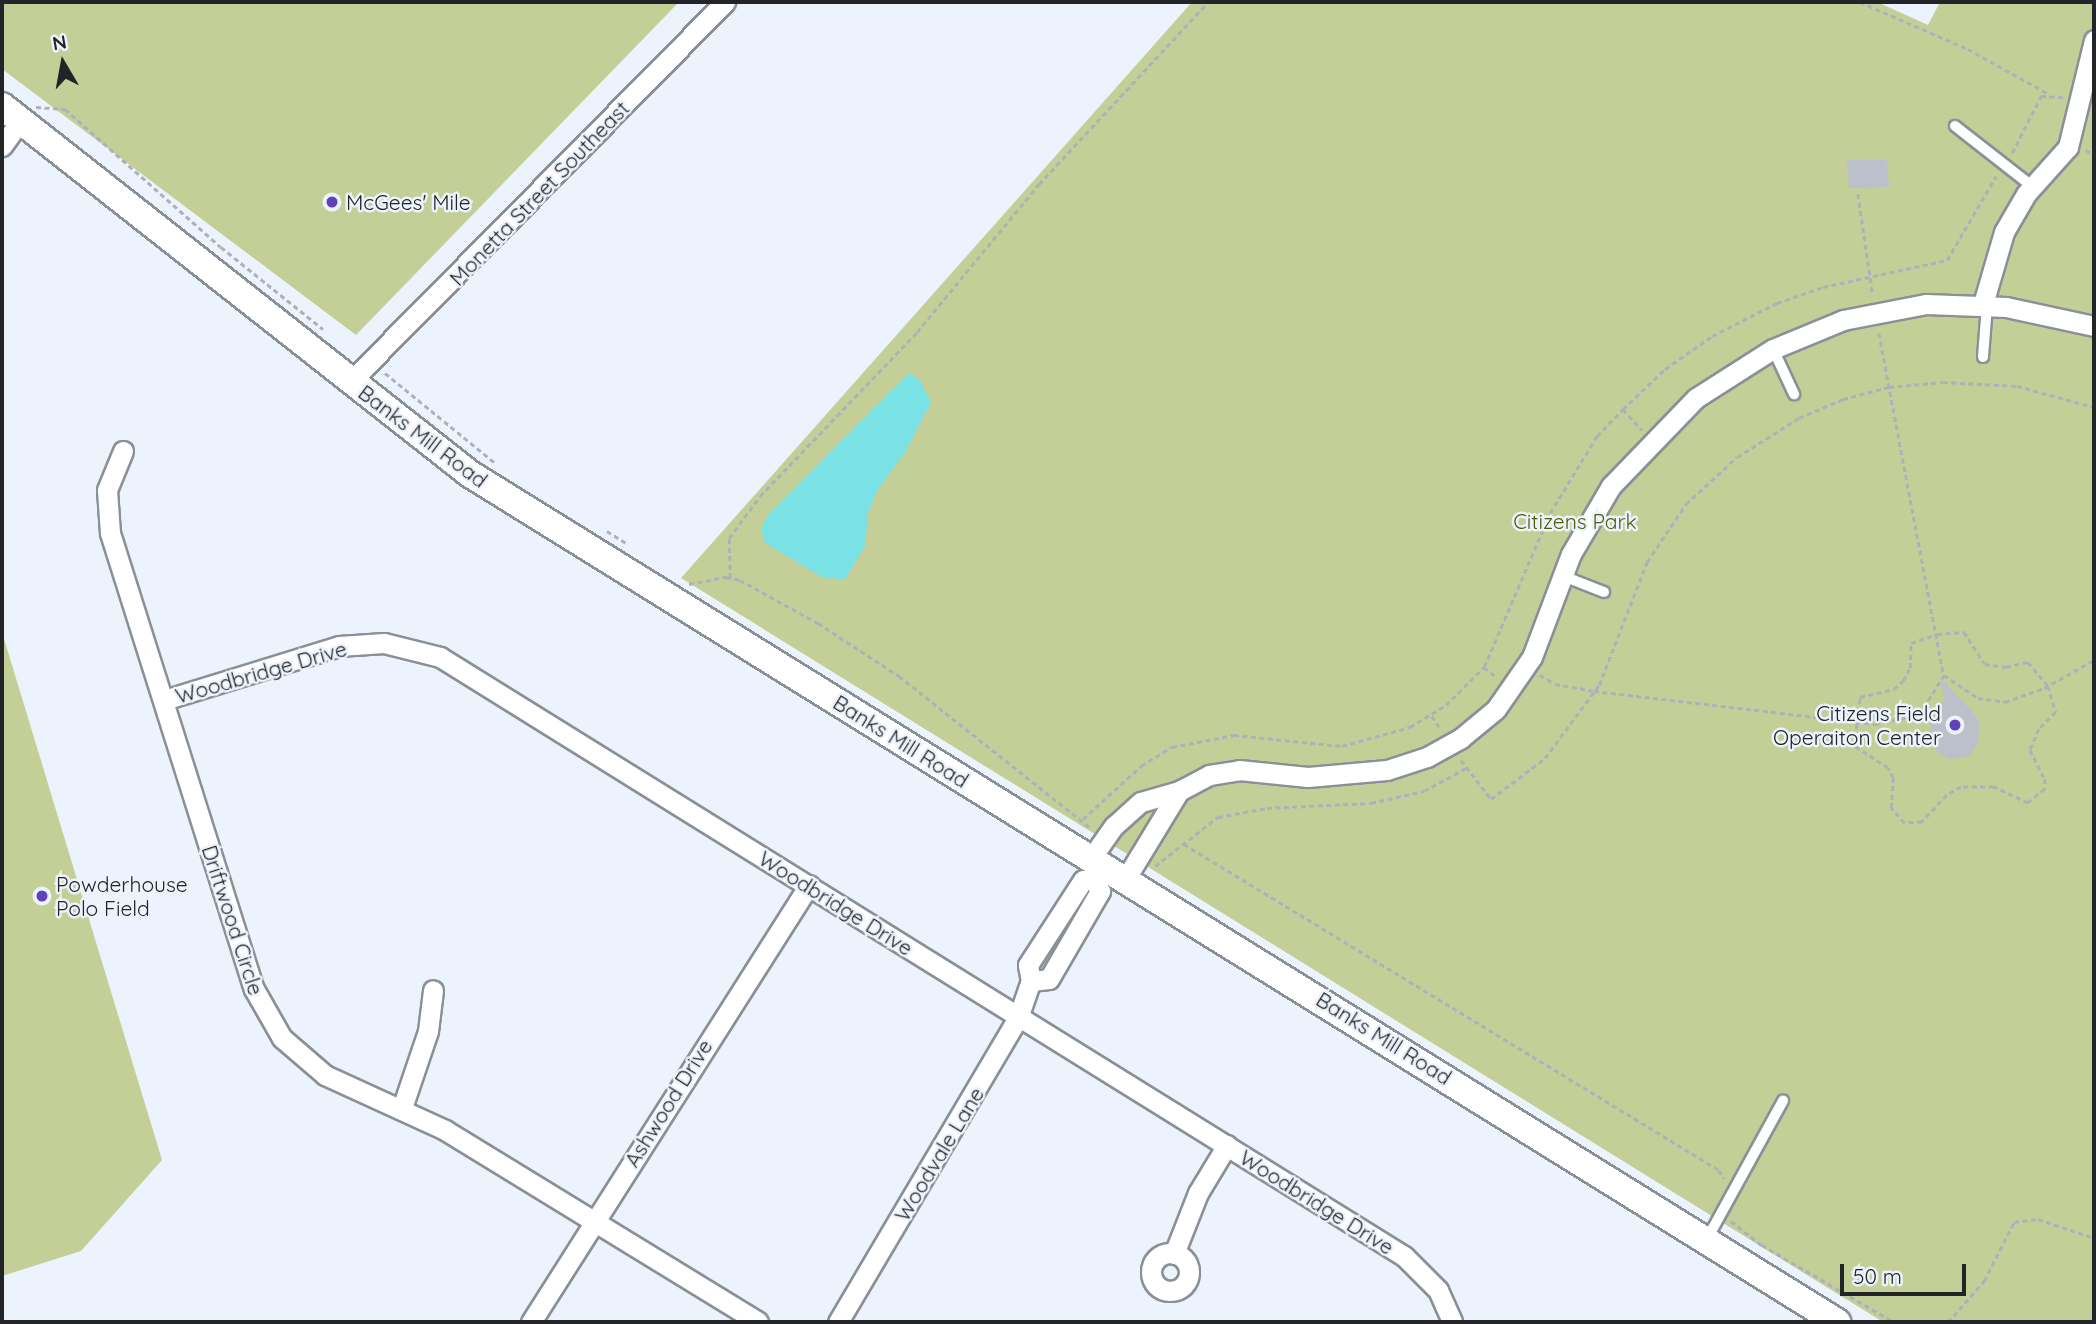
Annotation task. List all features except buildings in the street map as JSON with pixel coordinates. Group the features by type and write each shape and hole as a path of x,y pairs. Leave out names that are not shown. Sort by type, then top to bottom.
{"street":[{"name":"Monetta Street Southeast","path":"350,382 725,2"},
{"path":"1985,304 1995,252 2033,187 2068,147 2094,40"},
{"path":"2,146 11,114"},
{"name":"Banks Mill Road","path":"11,114 470,474 1109,864 1837,1322"},
{"path":"1109,864 1141,802 1179,791 1209,775 1239,770 1308,777 1360,775 1407,764 1451,744 1496,709 1526,667 1544,635 1563,576 1596,508 1651,440 1696,398 1773,349 1875,312 1926,304 1985,304 2094,326"},
{"name":"Driftwood Circle","path":"123,451 107,490 107,519 254,989 266,1014 295,1052 325,1075 402,1108 594,1221"},
{"name":"Woodbridge Drive","path":"164,700 339,646 384,643 422,650 457,666 1419,1267 1438,1290 1452,1322"},
{"path":"1109,864 1179,791"},
{"name":"Woodvale Lane","path":"838,1322 1018,1018 1031,981 1028,965 1083,880 1109,864"},
{"name":"Ashwood Drive","path":"531,1322 809,885"},
{"path":"402,1108 428,1031 433,990"},
{"path":"1174,1254 1198,1193 1227,1145"},
{"path":"594,1221 758,1322"}],"lane":[{"path":"1955,126 2033,187"},
{"path":"1983,357 1985,304"},
{"path":"1773,349 1794,394"},
{"path":"1563,576 1604,592"},
{"path":"1707,1240 1727,1210 1783,1101"}],"path":[{"path":"730,578 729,538 760,496 917,332 1039,184 1208,2"},
{"path":"1860,2 1968,49 2049,94"},
{"path":"11,114 37,106 65,109 221,247 324,330"},
{"path":"370,363 499,466"},
{"path":"1432,715 1466,768 1491,799 1506,790 1545,758 1594,691 1647,562 1686,504 1737,457 1799,418 1843,399 1889,387 1943,382 2017,386 2094,407"},
{"path":"1526,667 1555,684 1594,691 1857,722 1900,722 1919,715 1944,675 1892,402"},
{"path":"1623,409 1651,440"},
{"path":"599,527 631,547"},
{"path":"679,579 688,584 730,578 818,623 899,676 1109,864 1146,871 1218,817 1267,808 1371,803 1423,791 1466,768"},
{"path":"1964,632 1986,664 2028,662 2048,686 2056,712 2039,729 2030,750 2045,779 2045,789 2028,803 1994,787 1977,784 1947,795 1922,822 1903,823 1891,807 1893,778 1888,768 1855,751 1860,697 1894,689 1910,667 1910,643 1937,634 1964,632"},
{"path":"1944,675 1990,703 2022,698 2094,660"},
{"path":"1184,844 1719,1170 1728,1184 1727,1210 1734,1226 1894,1322"},
{"path":"1948,1322 1984,1281 2014,1223 2038,1219 2094,1238"}],"green space":[{"name":"McGees' Mile","path":"2,2 679,2 356,335 2,69"},
{"name":"Citizens Park","path":"1192,2 1877,2 1928,25 1940,2 2094,2 2094,1322 1883,1322 681,578"},
{"name":"Powderhouse Polo Field","path":"2,632 162,1160 81,1251 2,1276"}],"water":[{"path":"909,373 919,379 931,402 906,451 877,491 868,513 865,546 845,579 823,578 764,542 761,528 768,515"}],"place":[{"name":"McGees' Mile","path":"332,202"},
{"name":"Citizens Field Operaiton Center","path":"1955,725"},
{"name":"Powderhouse Polo Field","path":"42,896"}]}
